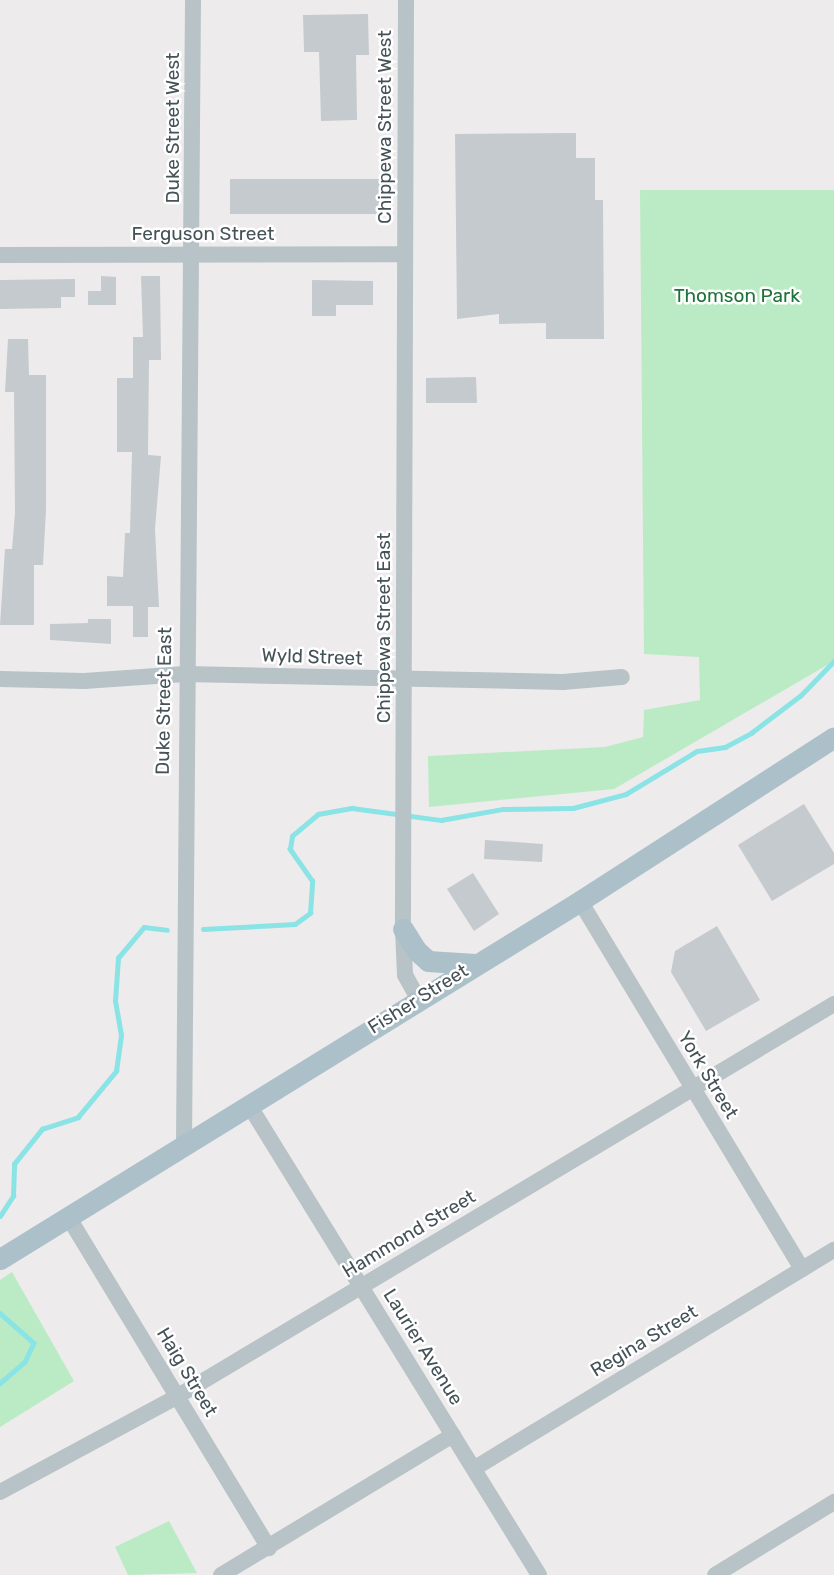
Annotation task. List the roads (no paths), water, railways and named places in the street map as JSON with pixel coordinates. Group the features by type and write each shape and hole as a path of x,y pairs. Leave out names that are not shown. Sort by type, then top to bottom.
{"main road":[{"name":"Fisher Street","path":"6,1255 418,998 580,901 834,737"},
{"path":"403,929 428,961 475,964"}],"street":[{"name":"Duke Street West","path":"193,0 194,256"},
{"name":"Chippewa Street West","path":"405,254 406,0"},
{"name":"Ferguson Street","path":"0,255 405,254"},
{"name":"Chippewa Street East","path":"405,254 403,929 405,975 418,998"},
{"name":"Duke Street East","path":"184,1146 185,674 194,256"},
{"name":"Wyld Street","path":"0,679 84,681 185,674 405,681 563,682 622,677"},
{"name":"York Street","path":"580,901 802,1269"},
{"name":"Hammond Street","path":"0,1492 178,1395 693,1091 834,1004"},
{"name":"Laurier Avenue","path":"249,1105 539,1575"},
{"name":"Haig Street","path":"69,1218 269,1548"},
{"name":"Regina Street","path":"475,1468 834,1250"},
{"path":"221,1575 453,1435"},
{"path":"715,1575 834,1502"}],"waterway":[{"path":"203,929 295,924 310,913 312,881 290,849 292,836 318,814 352,808 441,820 503,809 573,808 626,794 697,751 725,747 751,733 800,696 834,661"},
{"path":"0,1216 13,1196 14,1164 42,1129 78,1117 116,1071 121,1035 115,1001 118,958 144,927 167,930"},
{"path":"0,1313 34,1343 25,1362 0,1384"}],"park label":[{"name":"Thomson Park","path":"737,296"}]}
